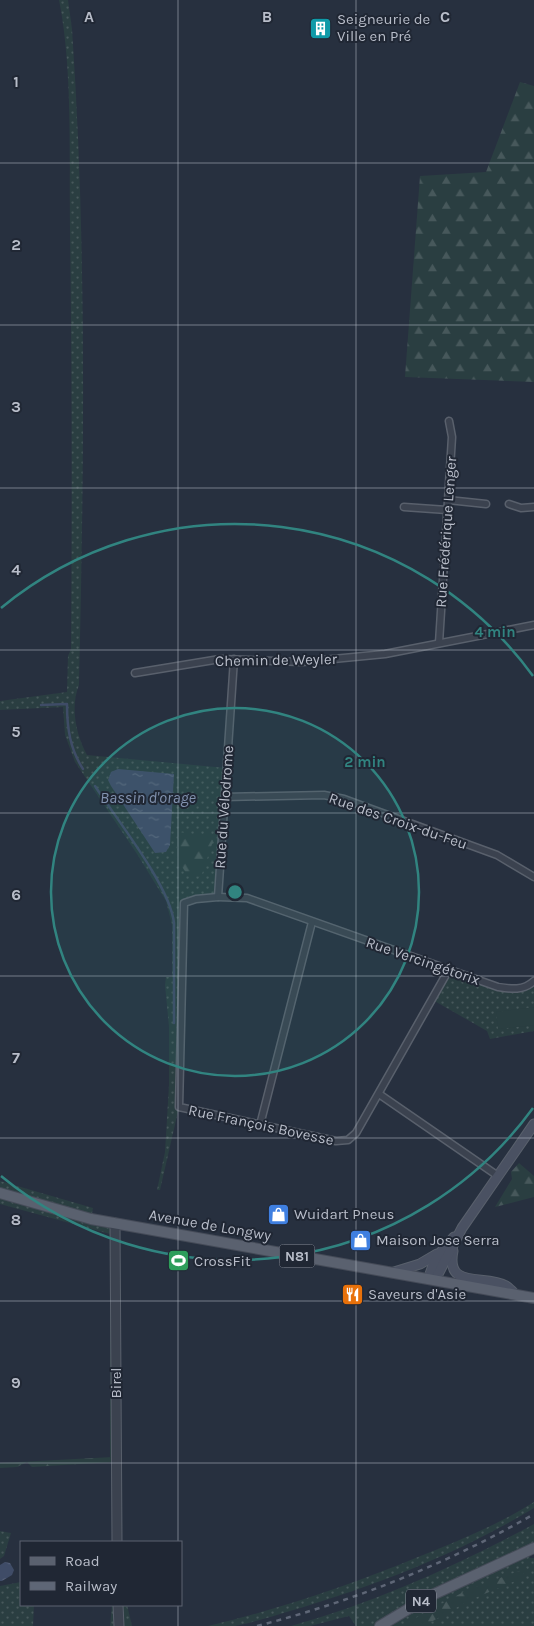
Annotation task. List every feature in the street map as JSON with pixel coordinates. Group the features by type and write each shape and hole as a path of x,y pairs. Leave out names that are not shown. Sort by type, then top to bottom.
{"main road":[{"path":"432,1280 462,1228 534,1124"},
{"name":"Avenue de Longwy","path":"0,1193 115,1223 534,1298"},
{"path":"432,1280 431,1266 439,1253 462,1228"},
{"name":"N81","path":"462,1228 450,1262 454,1272 460,1277 506,1286 515,1294"},
{"path":"393,1272 420,1264 439,1253"},
{"name":"N4","path":"380,1626 430,1596 534,1548"}],"street":[{"name":"Rue Frédérique Lenger","path":"439,643 452,436 449,421"},
{"path":"448,500 486,504"},
{"path":"510,504 522,508 534,507"},
{"path":"404,507 447,510"},
{"name":"Chemin de Weyler","path":"135,673 209,661 234,659 302,662 347,659 386,654 534,625"},
{"name":"Rue du Vélodrome","path":"218,897 234,659"},
{"name":"Rue des Croix-du-Feu","path":"225,797 324,795 344,800 497,856 534,877"},
{"name":"Rue Vercingétorix","path":"218,897 247,898 448,971 498,987 513,989 527,987 534,981"},
{"name":"Rue François Bovesse","path":"218,897 196,899 184,903 179,1108 336,1141 348,1140 356,1133 448,971"},
{"path":"260,1125 312,922"},
{"path":"378,1094 498,1176"},
{"name":"Birel","path":"115,1223 117,1541"},
{"path":"118,1606 119,1626"}],"green space":[{"path":"59,0 68,0 72,29 77,111 82,275 82,521 79,685 75,702 75,721 87,755 226,768 218,897 184,903 179,1107 160,1190 157,1190 165,1152 169,1085 169,1027 165,985 166,977 172,977 172,925 166,901 75,762 65,735 63,707 0,710 0,701 67,692 68,656 71,649 72,440 69,114 66,55"},
{"path":"520,82 534,86 534,382 405,377 420,176 486,172"},
{"path":"178,832 210,836 213,841 201,877 187,874 176,858"},
{"path":"448,971 513,989 532,983 534,988 534,1031 490,1039 487,1031 431,999"},
{"path":"534,1007 534,1025 498,1029 496,1012"},
{"path":"519,1163 534,1176 534,1197 495,1207 512,1179 511,1172"},
{"path":"0,1181 93,1208 91,1219 115,1223 115,1287 121,1290 121,1541 113,1541 112,1457 110,1457 110,1234 0,1204"},
{"path":"113,1457 113,1462 32,1467 27,1462 17,1467 0,1468 0,1463"},
{"path":"534,1502 534,1508 466,1545 360,1589 249,1623 235,1626 208,1626 314,1596 367,1577 477,1532"},
{"path":"534,1524 534,1548 526,1551 530,1558 534,1558 534,1626 356,1626 349,1616 310,1626 291,1626 354,1606 415,1582"},
{"path":"0,1531 11,1533 4,1556 0,1559"},
{"path":"527,1568 520,1579 470,1600 424,1626 401,1626 467,1590"},
{"path":"20,1582 20,1606 34,1606 33,1626 0,1626 0,1586"},
{"path":"112,1606 127,1606 132,1626 110,1626"}],"water":[{"name":"Bassin d'orage","path":"118,769 174,774 170,845 166,852 155,853 111,786 108,780 111,772"},
{"path":"5,1562 10,1563 14,1570 12,1575 0,1581 0,1565"}],"waterway":[{"path":"41,705 67,704 70,738 75,754 83,769"},
{"path":"95,786 153,872 170,908 174,923 174,1023"}],"railway":[{"path":"257,1626 364,1593 434,1565 534,1514"}],"place":[{"name":"Seigneurie de Ville en Pré","path":"321,28"},
{"name":"Wuidart Pneus","path":"278,1214"},
{"name":"Maison Jose Serra","path":"360,1240"},
{"name":"CrossFit","path":"178,1261"},
{"name":"Saveurs d'Asie","path":"352,1294"}]}
